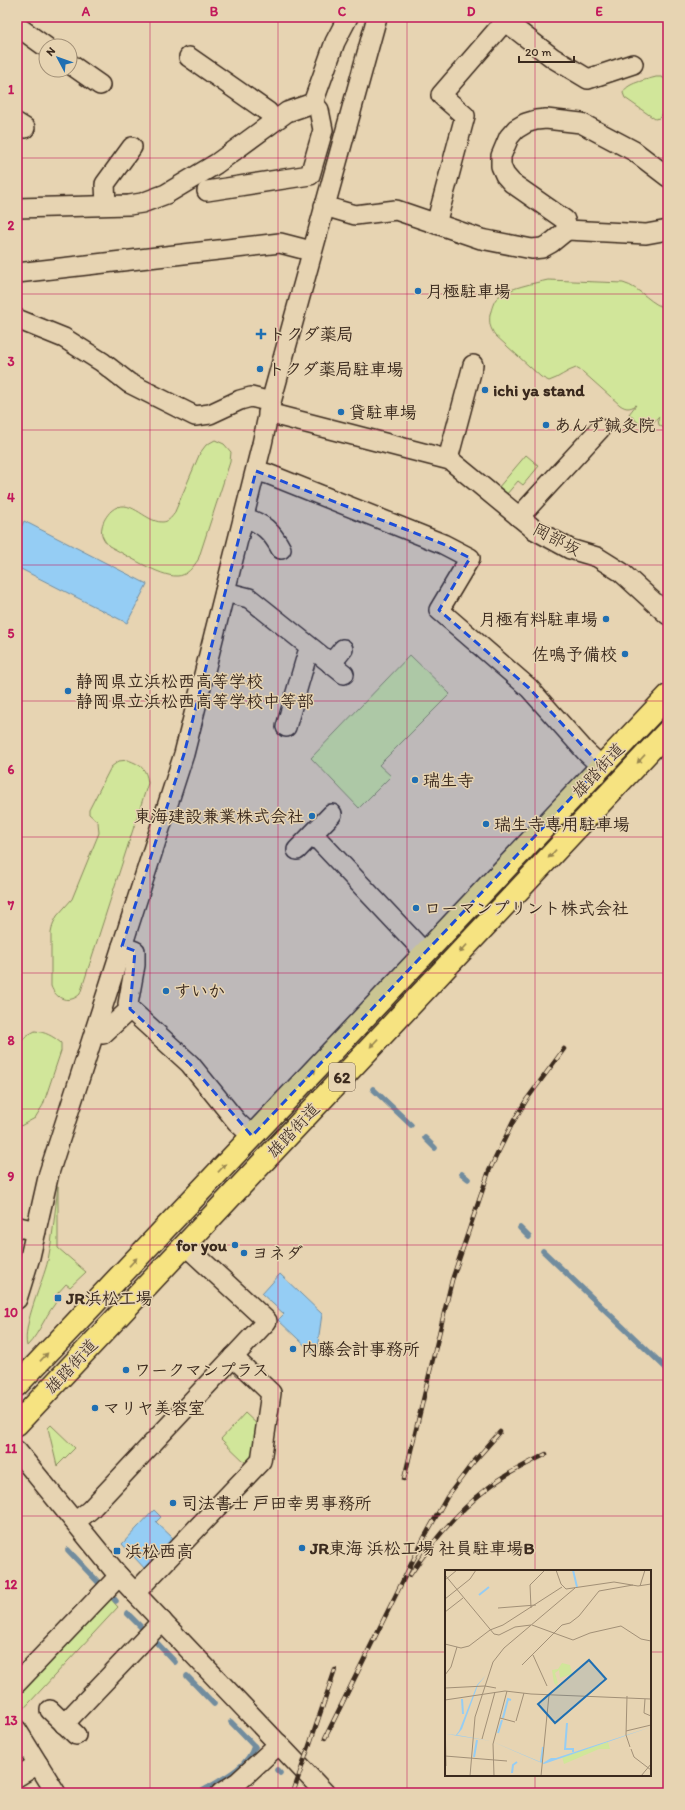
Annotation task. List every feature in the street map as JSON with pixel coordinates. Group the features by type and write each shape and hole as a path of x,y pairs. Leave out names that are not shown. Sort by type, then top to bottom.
{"main road":[{"name":"雄踏街道","path":"17,1385 668,696"},
{"name":"雄踏街道","path":"17,1424 668,731"}],"street":[{"path":"313,103 335,42 348,17"},
{"path":"17,1299 30,1257 22,1228 49,1173 182,760 256,471 269,408 311,251 377,17"},
{"path":"436,224 465,116 441,95 505,20 552,58 588,79 634,64"},
{"path":"17,26 38,40"},
{"path":"189,57 268,112 274,121"},
{"path":"78,70 100,85"},
{"path":"17,208 142,203 166,194 216,164 287,112 313,103"},
{"path":"207,191 310,176 323,130 319,110 313,103"},
{"path":"567,230 565,220 512,183 505,175 501,156 509,137 516,129 526,123 546,119 581,123 634,151 668,177"},
{"path":"106,205 105,184 132,147"},
{"path":"324,206 355,215 396,210 481,239 532,249 542,248 552,243 567,230 646,234 668,230"},
{"path":"17,273 280,243 311,251"},
{"path":"17,319 64,338 102,362 129,384 195,416 210,414 251,397 269,408 448,459 473,364"},
{"path":"519,517 600,429"},
{"name":"岡部坂","path":"448,459 535,530 570,549 597,557 621,572 668,615"},
{"path":"256,471 268,474 443,544 470,558 439,610 529,688 586,752 601,766"},
{"path":"244,518 255,520 266,528 275,537 281,549"},
{"path":"225,592 249,598 337,669 343,649"},
{"path":"286,727 307,655 312,649"},
{"path":"297,850 332,814"},
{"path":"313,834 425,953"},
{"path":"122,946 135,951 135,965 128,1004 130,1009 190,1064 237,1122 252,1136"},
{"path":"95,1032 103,1034 130,1009"},
{"path":"75,1522 90,1510 267,1321 185,1245"},
{"path":"135,1593 261,1461 271,1393 233,1357"},
{"path":"17,1451 119,1576 325,1793"},
{"path":"19,1676 119,1576"},
{"path":"50,1710 70,1729 162,1621"},
{"path":"17,1730 56,1793"},
{"path":"221,1793 238,1782 280,1744"},
{"path":"17,1777 38,1764"}],"highlighted area":[{"path":"256,471 443,544 470,558 439,610 529,688 601,766 252,1136 190,1064 130,1009 135,951 122,946 184,754"}],"green space":[{"path":"661,77 668,80 668,108 659,118 655,119 625,98 623,93 632,84"},
{"path":"548,280 623,283 630,285 662,307 668,308 668,427 664,428 659,425 659,416 646,430 629,414 636,405 628,408 620,405 583,372 576,368 549,381 541,377 495,335 491,328 490,314 496,299 502,294 515,288"},
{"path":"215,440 224,444 231,452 230,462 198,560 189,571 181,576 161,573 109,546 102,535 102,527 108,514 118,507 130,507 155,521 168,521 174,514 200,453 206,445"},
{"path":"526,455 539,466 523,485 518,481 506,495 498,488"},
{"path":"410,655 450,694 379,765 391,776 359,808 311,758"},
{"path":"128,760 144,770 148,783 80,994 72,999 64,999 56,995 51,986 51,933 53,924 57,916 72,899 99,833 98,822 89,814 89,810 111,767 119,761"},
{"path":"35,1031 52,1036 61,1043 61,1051 43,1105 35,1118 17,1128 17,1047 26,1036"},
{"path":"58,1186 58,1248 86,1272 70,1287 66,1284 57,1294 60,1298 27,1346 27,1327 48,1260 53,1233"},
{"path":"245,1413 259,1426 254,1458 248,1465 221,1439"},
{"path":"51,1425 75,1448 57,1466 48,1428"},
{"path":"108,1596 118,1607 17,1716 17,1693"}],"water":[{"path":"24,521 147,584 127,623 17,567 17,536"},
{"path":"280,1274 322,1314 316,1356 278,1320 284,1314 262,1294"},
{"path":"154,1510 161,1517 156,1522 174,1539 146,1570 122,1544"}],"waterway":[{"path":"373,1089 411,1125"},
{"path":"425,1138 435,1148"},
{"path":"462,1174 468,1179"},
{"path":"520,1228 529,1237"},
{"path":"543,1251 668,1370"},
{"path":"68,1550 99,1583"},
{"path":"111,1595 116,1601"},
{"path":"127,1613 141,1627"},
{"path":"156,1642 175,1662"},
{"path":"187,1676 214,1704"},
{"path":"231,1722 255,1747"},
{"path":"199,1793 239,1768 251,1754 254,1746"},
{"path":"277,1770 280,1773"}],"railway":[{"path":"404,1479 452,1280 489,1171 513,1122 527,1099 564,1049"},
{"path":"325,1738 424,1538 447,1497 471,1465 500,1432"},
{"path":"410,1575 445,1528 477,1497 502,1478 546,1454"},
{"path":"293,1793 335,1670"}],"place":[{"name":"月極駐車場","path":"418,291"},
{"name":"トクダ薬局","path":"261,334"},
{"name":"トクダ薬局駐車場","path":"260,369"},
{"name":"ichi ya stand","path":"485,390"},
{"name":"貸駐車場","path":"341,412"},
{"name":"あんず鍼灸院","path":"546,425"},
{"name":"月極有料駐車場","path":"606,619"},
{"name":"佐鳴予備校","path":"625,654"},
{"name":"静岡県立浜松西高等学校 静岡県立浜松西高等学校中等部","path":"68,691"},
{"name":"瑞生寺","path":"415,780"},
{"name":"東海建設兼業株式会社","path":"312,816"},
{"name":"瑞生寺専用駐車場","path":"486,824"},
{"name":"ローマンプリント株式会社","path":"416,908"},
{"name":"すいか","path":"166,991"},
{"name":"for you","path":"235,1245"},
{"name":"ヨネダ","path":"244,1253"},
{"name":"JR浜松工場","path":"58,1298"},
{"name":"内藤会計事務所","path":"293,1349"},
{"name":"ワークマンプラス","path":"126,1370"},
{"name":"マリヤ美容室","path":"95,1408"},
{"name":"司法書士 戸田幸男事務所","path":"173,1503"},
{"name":"JR東海 浜松工場 社員駐車場B","path":"302,1548"},
{"name":"浜松西高","path":"117,1551"}]}
